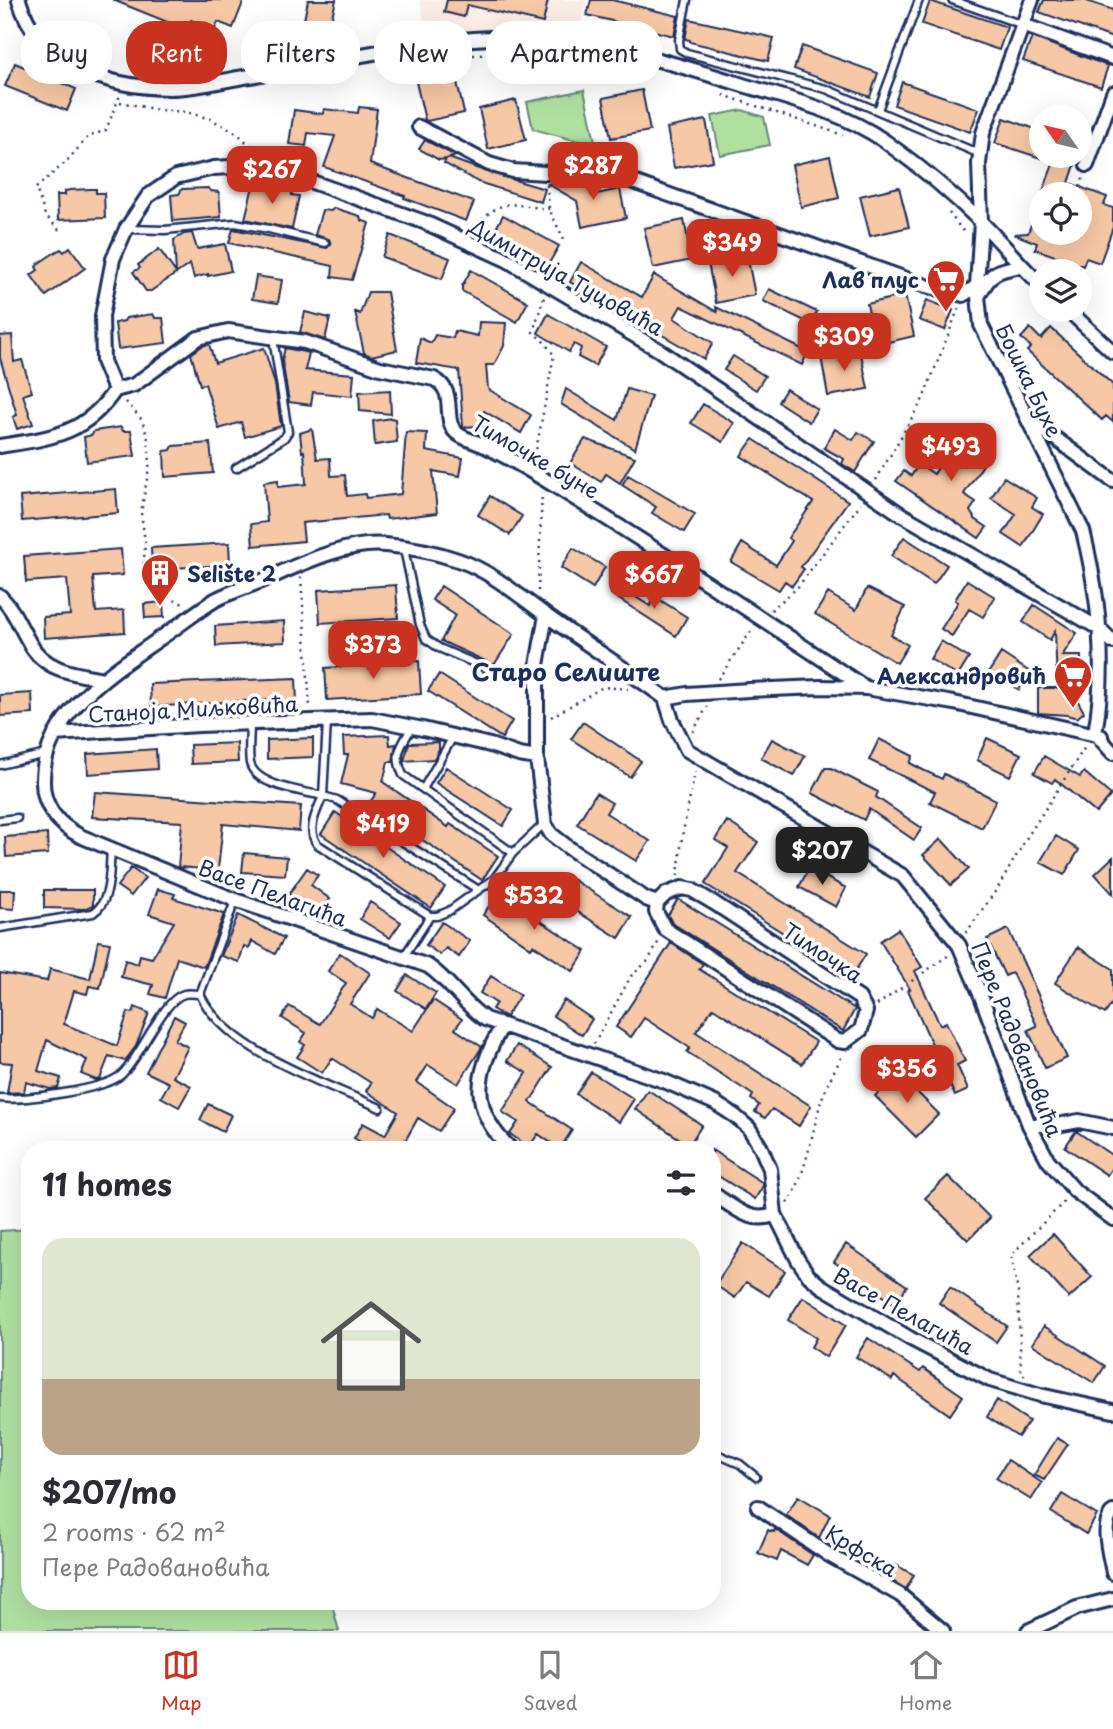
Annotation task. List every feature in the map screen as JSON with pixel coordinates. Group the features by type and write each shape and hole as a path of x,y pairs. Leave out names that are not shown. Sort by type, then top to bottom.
{"street":[{"path":"19,0 25,20 42,41 66,61 100,79 122,84 172,88 325,64 429,44 505,37 573,41 636,53 772,94 839,117 869,131 927,175 981,222 1029,274"},
{"name":"Бошка Бухе","path":"1031,0 983,133 980,154 981,222 977,292 981,325 1083,531 1091,563 1100,629 1095,733"},
{"path":"1023,25 1113,58"},
{"path":"1092,151 1113,93"},
{"path":"419,127 489,164 513,171 546,173 575,164 605,172 926,286 963,295 977,292 989,276 1003,269 1021,266"},
{"name":"Димитрија Туцовића","path":"115,390 103,361 102,316 113,260 126,229 148,196 176,177 214,168 246,166 276,169 424,222 507,260 659,350 868,493 1100,629 1113,642"},
{"path":"1081,322 1112,350"},
{"name":"Тимочке буне","path":"115,390 134,385 191,342 206,334 240,331 324,348 380,368 434,379 442,383 447,391 451,426 456,433 536,475 635,536 866,688"},
{"path":"0,446 50,438 74,429 98,411 115,390"},
{"path":"1027,417 1113,481"},
{"name":"Васе Пелагића","path":"666,698 502,583 459,560 384,545 355,546 216,599 104,680 72,711 55,734 43,766 43,789 51,811 70,831 235,900 428,966 439,974 471,1010 502,1027 692,1092 734,1116 749,1128 770,1169 775,1214 809,1276 833,1294 911,1339 990,1380 1040,1395 1113,1411"},
{"path":"0,596 16,614 35,653 46,663 104,680"},
{"path":"541,612 537,758 545,824 551,834 646,899 657,903 656,912 665,929 831,1037 845,1042 861,1030 865,1019"},
{"path":"666,698 737,690 866,688 954,703 1095,733 1113,740"},
{"name":"Пере Радовановића","path":"666,698 671,720 684,747 699,759 767,795 903,876 959,944 1029,1125 1048,1160 1075,1192 1113,1219"},
{"name":"Станоја Миљковића","path":"55,734 199,724 372,719 537,758"},
{"path":"1095,733 1113,752"},
{"name":"Тимочка","path":"657,903 674,889 692,890 859,998 866,1011 865,1019"},
{"path":"502,1027 482,1066 480,1093 489,1119 503,1141"},
{"path":"1029,1125 1057,1125 1079,1121 1113,1128"},
{"path":"721,1199 754,1218 769,1218 775,1214"},
{"name":"Крфска","path":"758,1507 829,1555 900,1595 943,1631"},
{"path":"1113,1512 1107,1525 1113,1573"},
{"path":"1028,1631 1077,1608 1113,1599"}],"lane":[{"path":"687,0 679,40 680,49 687,53 825,89 980,154"},
{"path":"878,110 919,0"},
{"path":"952,0 1023,25"},
{"path":"126,229 165,230 235,223 325,243"},
{"path":"236,468 284,438 288,432 272,337"},
{"path":"404,548 419,625 426,639 439,648 502,675 538,679"},
{"path":"327,722 323,796 313,824 313,840 430,916 449,911 494,879 513,853 545,824"},
{"path":"250,724 250,763 256,775 265,781 337,800 477,889"},
{"path":"413,727 398,754 398,764 403,775 513,853"},
{"path":"423,789 453,737"},
{"path":"0,765 46,754"},
{"path":"0,820 17,818"},
{"path":"0,928 98,910 104,902 111,849"},
{"path":"235,900 200,994 203,1002 229,1032 254,1050 380,1108"},
{"path":"403,958 430,916"},
{"path":"0,1098 30,1099 115,1079 128,1067 172,1002 185,994 200,994"},
{"path":"721,1456 740,1464 756,1477"}],"path":[{"path":"712,91 853,139"},
{"path":"59,230 45,215 36,188 66,162 88,137 106,130 119,102 185,112 211,119 238,134 276,169"},
{"path":"546,173 548,209 566,244"},
{"path":"463,239 487,215 504,204 548,209"},
{"path":"945,208 967,235 967,243"},
{"path":"541,612 536,475 554,355 533,332 549,284"},
{"path":"760,619 797,587 868,493 923,399 954,325 963,295"},
{"path":"115,390 142,420 148,439 149,461 141,513 145,541 143,580 149,588 199,611"},
{"path":"300,565 311,721"},
{"path":"538,722 603,687 624,689 646,684"},
{"path":"865,1019 879,1003 943,960 959,944 1095,733"},
{"path":"677,880 692,781 699,759"},
{"path":"587,1055 631,976 648,961 665,929"},
{"path":"775,1214 792,1198 821,1102 852,1038"},
{"path":"1040,1395 1021,1370 1018,1292 1010,1255 1075,1192"}],"shaded area":[{"path":"420,0 587,0 582,21 486,21 486,30 472,31 472,21 424,21"}],"green space":[{"path":"584,90 596,146 533,129 527,102"},
{"path":"742,110 764,117 770,145 720,155 712,116"},
{"path":"21,1230 21,1610 333,1610 339,1631 0,1631 0,1231"}],"building":[{"path":"113,0 244,0 233,28 227,26 227,21 165,21"},
{"path":"308,0 336,0 331,21 304,20"},
{"path":"447,0 548,0 543,21 467,5 464,17 444,12"},
{"path":"591,0 612,0 678,16 674,36 662,33 662,21 612,21 587,15"},
{"path":"1044,0 1084,0 1113,10 1113,38 1039,12"},
{"path":"930,1 1007,27 999,50 922,24"},
{"path":"689,19 774,38 768,61 690,42 685,39"},
{"path":"1032,37 1108,66 1101,87 1023,61"},
{"path":"802,46 878,73 870,97 794,69"},
{"path":"15,63 21,66 21,84 64,84 76,89 67,111 5,86"},
{"path":"902,82 979,109 970,132 894,105"},
{"path":"416,84 457,84 464,113 425,120"},
{"path":"642,90 650,131 611,138 603,98"},
{"path":"516,100 526,140 488,149 479,109"},
{"path":"359,107 377,109 370,164 474,202 466,221 324,167 335,136 308,133 306,146 289,144 294,110 323,114 324,109 358,113"},
{"path":"1004,118 1029,127 1029,154 995,143"},
{"path":"706,120 713,161 674,168 667,128"},
{"path":"425,140 456,156 449,158 545,189 541,202 478,182 444,163 446,159 439,160 419,149"},
{"path":"830,156 839,198 801,207 792,165"},
{"path":"1052,168 1074,168 1069,182 1046,182"},
{"path":"588,177 592,195 620,189 626,218 582,227 577,201 548,184"},
{"path":"262,184 291,190 292,195 299,196 292,229 245,219 253,186 262,187"},
{"path":"899,187 909,227 870,236 860,196"},
{"path":"208,188 219,192 221,217 173,221 171,195 179,194 182,189"},
{"path":"96,189 96,193 104,193 105,218 58,220 57,195 65,195 65,191 70,190"},
{"path":"1092,191 1107,197 1104,205 1113,208 1113,227 1100,263 1086,258 1063,259 1035,249 1036,245 1092,245"},
{"path":"334,208 360,216 361,220 369,223 352,280 332,277 333,266 229,243 233,229 327,248 331,244 329,239 315,235 322,210 331,211"},
{"path":"503,215 559,246 548,265 493,234"},
{"path":"684,220 692,260 653,268 644,228"},
{"path":"1029,230 1029,240 1014,234 1028,233"},
{"path":"192,233 197,249 225,244 231,271 194,278 190,264 151,291 146,291 133,272 140,268 138,265 159,249 176,273 174,240"},
{"path":"390,235 450,258 442,279 382,257"},
{"path":"70,247 85,268 46,296 31,275 38,270 36,267 39,263 57,251 61,249 64,252"},
{"path":"747,255 755,295 716,303 708,263"},
{"path":"581,262 642,297 654,275 717,312 716,307 808,352 802,365 681,306 674,318 713,343 704,359 570,282"},
{"path":"471,270 528,302 517,322 462,291"},
{"path":"256,276 282,280 278,303 252,299"},
{"path":"769,289 817,312 811,324 763,301"},
{"path":"368,292 387,292 397,350 371,356 364,353 355,312 360,314"},
{"path":"905,295 914,336 876,345 867,304"},
{"path":"927,300 953,310 945,330 919,320"},
{"path":"305,312 330,318 325,340 300,332"},
{"path":"153,314 155,318 163,318 166,343 118,349 115,323 126,318"},
{"path":"548,314 606,347 595,366 578,357 581,348 574,344 569,352 538,333"},
{"path":"479,322 506,323 504,346 494,365 486,365 488,389 531,415 521,433 484,411 480,426 463,427 459,370 416,363 420,338 431,343 435,335 453,338 455,331 478,336"},
{"path":"1030,328 1041,339 1051,328 1113,385 1113,422 1106,416 1102,420 1027,351 1031,347 1021,338"},
{"path":"12,335 14,362 22,360 32,392 23,395 33,424 17,429 13,417 17,415 0,358 0,336"},
{"path":"209,344 215,363 264,348 275,384 281,426 245,437 241,422 219,429 205,384 200,385 191,354"},
{"path":"285,348 309,353 305,370 354,374 352,396 313,392 311,405 289,402 282,360"},
{"path":"860,349 868,389 828,396 821,356"},
{"path":"733,356 765,376 756,390 724,370"},
{"path":"566,389 617,420 627,389 651,396 635,449 561,404"},
{"path":"786,389 817,409 809,422 778,402"},
{"path":"390,390 391,414 360,411 359,392"},
{"path":"703,404 734,423 723,442 691,423"},
{"path":"395,419 397,442 375,445 373,421"},
{"path":"121,427 123,431 131,431 135,456 87,462 84,437 92,435 94,431"},
{"path":"312,429 317,459 330,458 331,476 345,475 347,496 365,494 366,498 401,494 406,432 427,433 426,451 463,458 460,476 433,471 437,513 387,519 386,515 302,523 304,541 253,546 251,524 267,522 264,482 278,480 278,487 306,484 300,433"},
{"path":"835,429 853,440 858,432 874,441 855,472 842,464 844,459 824,448"},
{"path":"959,434 990,454 964,494 976,502 970,511 975,519 987,527 979,538 896,481 904,471 911,476 919,464 934,474"},
{"path":"585,439 635,457 620,483 606,474 601,482 570,463"},
{"path":"753,439 848,501 801,567 804,569 792,586 785,581 779,590 731,562 742,543 776,565 792,541 788,538 813,502 741,456"},
{"path":"210,443 213,473 165,477 164,451 171,450 173,446"},
{"path":"628,475 695,514 684,532 652,513 656,507 622,485"},
{"path":"1004,477 1037,498 1032,507 1043,514 1023,547 1003,534 1016,514 991,498"},
{"path":"116,489 118,513 22,521 20,497"},
{"path":"490,496 522,516 510,535 478,515"},
{"path":"904,537 947,565 934,584 891,556"},
{"path":"229,543 230,565 152,569 151,548"},
{"path":"573,548 605,567 593,588 561,568"},
{"path":"121,549 123,575 93,577 96,612 124,610 125,632 44,638 43,617 70,615 67,579 26,582 24,556"},
{"path":"967,580 995,597 983,617 969,609 952,636 941,629 958,602 955,600"},
{"path":"396,585 398,618 320,623 318,590"},
{"path":"617,585 650,606 655,597 687,617 676,636 611,594"},
{"path":"441,586 514,634 494,665 441,641 455,615 432,600"},
{"path":"867,588 905,607 891,635 908,645 897,663 815,614 828,593 856,610"},
{"path":"163,602 164,617 145,618 144,604"},
{"path":"1034,605 1077,633 1062,656 1081,656 1081,687 1070,687 1084,712 1077,718 1038,713 1038,688 1057,688 1055,631 1050,640 1023,622"},
{"path":"284,621 285,642 216,646 215,626"},
{"path":"941,641 969,658 958,676 930,659"},
{"path":"1001,653 1030,672 1019,690 989,672"},
{"path":"419,661 421,694 327,700 325,668"},
{"path":"439,674 512,721 502,738 428,691"},
{"path":"296,678 297,704 277,705 277,700 151,707 150,684"},
{"path":"32,693 33,714 0,716 0,695"},
{"path":"583,722 641,761 630,777 571,739"},
{"path":"389,735 390,745 396,744 393,762 388,762 383,782 448,827 450,824 498,856 482,880 369,804 376,793 341,784 348,755 344,755 343,737"},
{"path":"313,738 313,757 267,759 267,740"},
{"path":"987,738 1021,754 1010,776 977,760"},
{"path":"772,739 805,756 794,776 761,758"},
{"path":"879,739 913,756 910,763 923,770 942,779 944,774 996,800 982,828 930,802 935,792 869,760"},
{"path":"439,742 434,759 404,761 409,743"},
{"path":"237,743 238,762 191,764 190,745"},
{"path":"156,749 157,769 88,774 87,754"},
{"path":"1044,756 1080,777 1084,772 1111,795 1096,813 1055,779 1052,783 1034,773"},
{"path":"446,767 513,810 503,826 436,783"},
{"path":"825,768 831,768 878,792 876,797 922,828 914,840 869,809 864,820 812,793"},
{"path":"95,792 301,806 299,831 223,824 218,870 178,867 182,822 92,817"},
{"path":"596,793 612,803 606,813 650,841 636,861 577,824"},
{"path":"335,812 445,887 431,908 321,834"},
{"path":"727,821 758,842 737,873 866,954 852,976 705,884 728,848 715,840"},
{"path":"47,834 48,854 6,857 5,837"},
{"path":"1056,836 1079,850 1064,875 1040,862"},
{"path":"941,839 969,869 951,885 923,855"},
{"path":"244,853 287,857 285,875 242,872"},
{"path":"1113,857 1113,894 1095,874"},
{"path":"131,868 145,878 131,896 117,886"},
{"path":"307,868 318,875 311,885 330,899 319,915 289,894"},
{"path":"809,868 846,888 836,907 799,887"},
{"path":"572,879 632,917 619,938 559,900"},
{"path":"158,889 175,894 173,898 224,914 204,967 177,958 165,998 150,994 153,985 121,977 125,960 138,964 140,955 152,958 174,922 149,914"},
{"path":"0,890 15,890 14,909 0,908"},
{"path":"44,890 93,890 93,905 84,909 44,908"},
{"path":"498,893 586,951 573,971 533,945 531,948 483,915"},
{"path":"678,899 855,1009 843,1031 672,923 668,915"},
{"path":"370,902 401,922 390,938 360,919"},
{"path":"238,915 284,938 275,954 252,941 249,948 244,946 239,962 221,956"},
{"path":"442,922 470,941 459,957 446,948 440,955 426,945"},
{"path":"898,929 922,967 915,971 940,1025 946,1022 965,1061 957,1065 968,1090 955,1096 908,990 910,989 880,941"},
{"path":"1008,929 1067,1058 1045,1068 1028,1030 1037,1026 1012,973 1005,976 987,939"},
{"path":"98,941 110,943 100,988 89,986 87,994 74,991 64,1024 117,1046 128,1012 133,1013 135,1007 149,1013 136,1046 125,1061 109,1056 100,1079 96,1080 81,1074 87,1060 47,1040 38,1071 61,1078 58,1088 50,1089 26,1082 24,1092 7,1093 12,1063 0,1062 0,973 47,981 50,969 90,979"},
{"path":"671,943 703,964 699,969 816,1042 802,1064 713,1008 696,1032 811,1106 799,1126 772,1109 765,1118 755,1112 759,1105 751,1099 753,1095 687,1052 690,1048 644,1018 631,1037 616,1027"},
{"path":"1078,947 1113,969 1113,1002 1105,1014 1055,983"},
{"path":"340,953 370,973 350,1004 372,1018 377,1009 413,1031 433,1000 462,1019 455,1029 482,1047 458,1084 428,1065 417,1082 454,1108 439,1131 418,1118 405,1141 359,1141 354,1138 363,1123 385,1135 398,1112 366,1091 371,1083 332,1058 322,1073 297,1057 305,1045 300,1042 306,1033 282,1018 289,1006 320,1024 346,983 328,971"},
{"path":"407,975 436,993 426,1009 397,991"},
{"path":"491,976 520,995 506,1017 492,1009 496,1003 480,993"},
{"path":"564,1000 592,1019 582,1035 553,1016"},
{"path":"174,1016 185,1022 175,1040 188,1047 173,1077 191,1086 179,1107 161,1097 169,1083 146,1072"},
{"path":"517,1045 552,1067 530,1102 572,1130 565,1141 548,1141 538,1134 533,1141 520,1141 510,1134 518,1122 502,1112 527,1073 507,1061"},
{"path":"591,1072 634,1099 619,1122 576,1094"},
{"path":"898,1073 939,1114 916,1137 875,1096"},
{"path":"648,1090 702,1125 692,1141 683,1141 635,1109"},
{"path":"208,1104 231,1115 223,1132 200,1120"},
{"path":"1076,1131 1113,1156 1113,1166 1107,1175 1065,1147"},
{"path":"721,1156 763,1183 755,1199 721,1178"},
{"path":"948,1176 990,1218 968,1240 925,1198"},
{"path":"1053,1234 1092,1277 1069,1298 1030,1255"},
{"path":"743,1243 785,1271 769,1296 746,1282 735,1298 721,1289 721,1276"},
{"path":"846,1244 907,1286 895,1304 834,1262"},
{"path":"950,1287 1007,1326 996,1342 939,1303"},
{"path":"803,1297 846,1325 826,1357 811,1347 816,1338 788,1320"},
{"path":"1044,1326 1105,1366 1094,1383 1032,1344"},
{"path":"868,1338 920,1372 923,1368 963,1396 950,1415 894,1376 892,1380 856,1357"},
{"path":"997,1400 1029,1421 1018,1437 987,1417"},
{"path":"1057,1438 1068,1444 1044,1480 1034,1475"},
{"path":"1008,1460 1042,1483 1031,1500 996,1478"},
{"path":"1062,1494 1097,1515 1086,1534 1051,1512"},
{"path":"798,1496 830,1515 819,1538 786,1515"},
{"path":"775,1529 813,1555 807,1565 781,1551 777,1561 758,1553 768,1530 774,1532"},
{"path":"896,1565 914,1575 906,1589 889,1579"}],"place":[{"name":"Лав плус","path":"946,313"},
{"name":"Selište 2","path":"160,607"},
{"name":"Александровић","path":"1073,709"}],"district":[{"name":"Старо Селиште","path":"566,671"}]}
